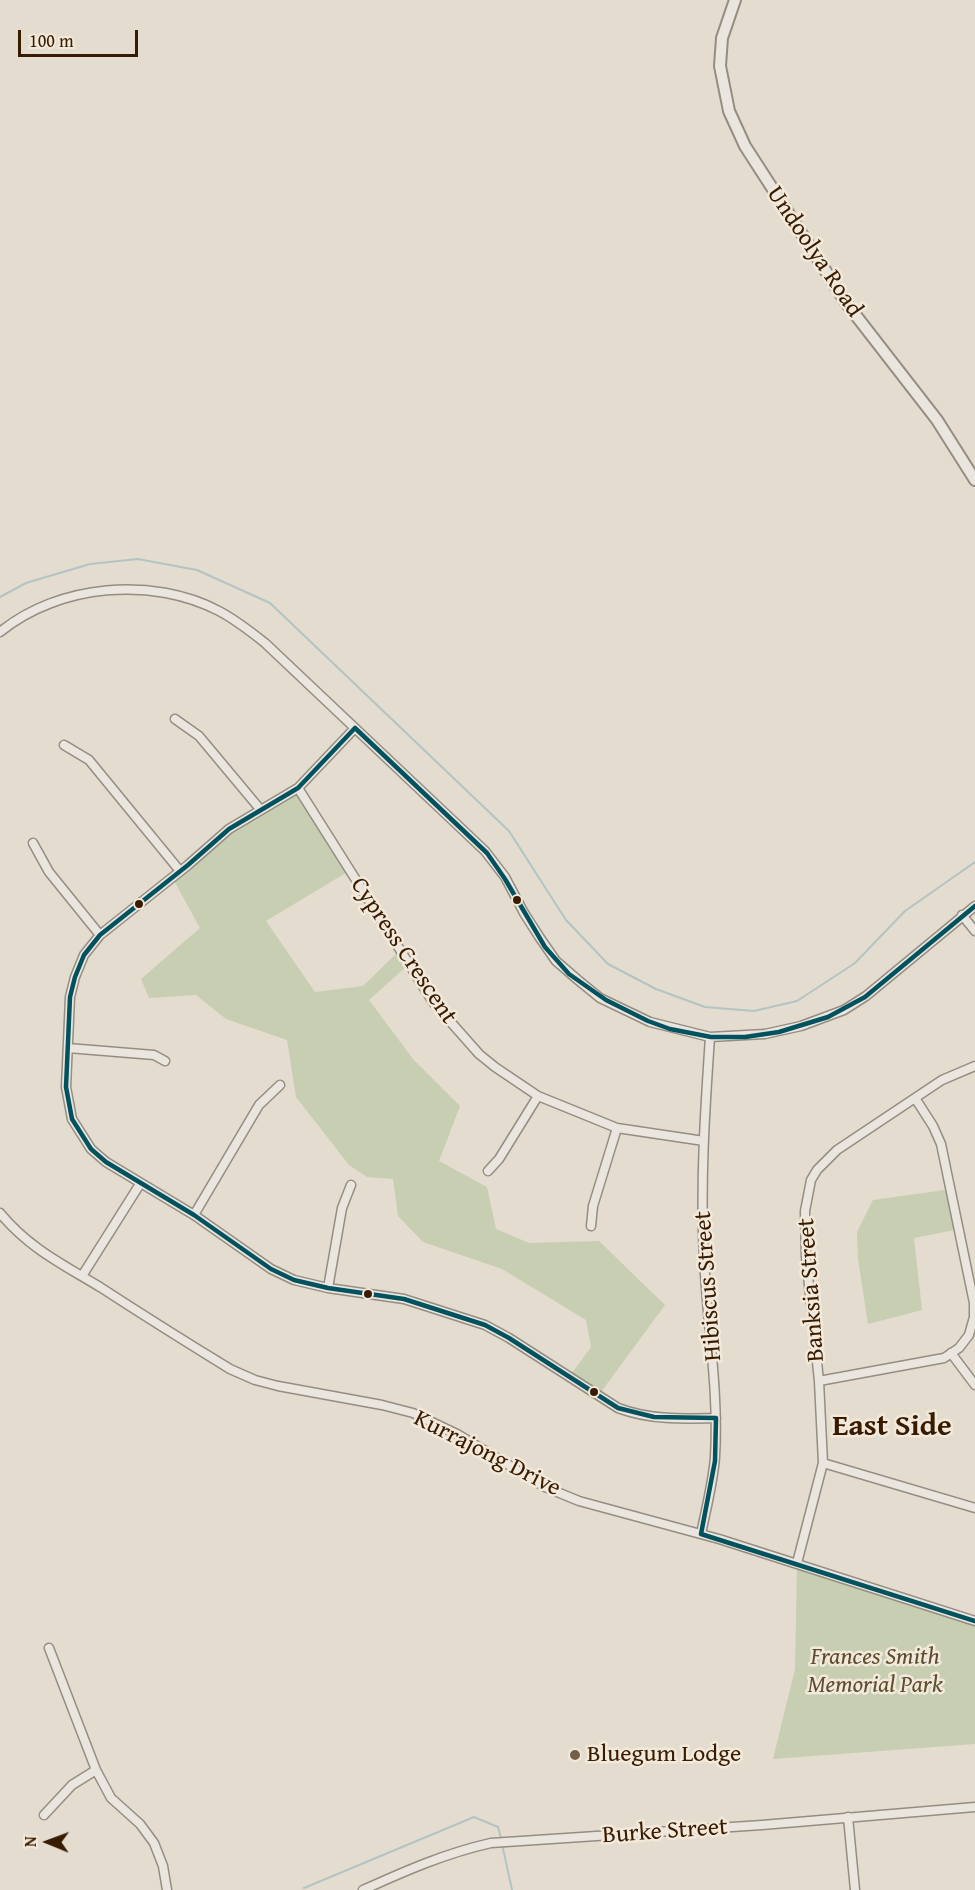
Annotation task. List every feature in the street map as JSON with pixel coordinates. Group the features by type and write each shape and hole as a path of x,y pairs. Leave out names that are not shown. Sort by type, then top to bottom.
{"street":[{"name":"Undoolya Road","path":"735,0 722,38 720,66 729,111 744,146 847,304 937,420 975,480"},
{"path":"0,632 11,623 32,612 69,598 133,589 183,597 220,612 242,625 265,643 485,851 505,877 524,913 556,961 600,998 650,1022 710,1037 765,1034 801,1026 844,1010 866,996 975,906"},
{"path":"176,719 199,736 260,809"},
{"path":"355,728 298,788 229,829 100,935 84,955 70,997 66,1088 72,1119 91,1149 106,1162 194,1215 271,1269 294,1280 328,1288 404,1299 485,1325 618,1408 634,1414 661,1419 716,1419"},
{"path":"64,745 89,760 180,871"},
{"name":"Cypress Crescent","path":"298,788 433,1002 479,1054 538,1096 617,1128 704,1140"},
{"path":"33,843 50,872 100,935"},
{"path":"962,915 975,931"},
{"name":"Hibiscus Street","path":"701,1534 715,1461 716,1419 716,1385 704,1257 704,1140 710,1037"},
{"path":"68,1048 154,1055 165,1061"},
{"name":"Banksia Street","path":"797,1563 823,1464 819,1382 806,1257 805,1211 812,1180 825,1161 837,1150 942,1080 975,1066"},
{"path":"194,1215 259,1105 280,1085"},
{"path":"488,1171 499,1160 538,1096"},
{"path":"819,1382 937,1359 959,1348 969,1335 974,1317 974,1303 941,1144 933,1126 915,1098"},
{"path":"591,1226 593,1206 617,1128"},
{"path":"82,1276 140,1184"},
{"path":"328,1288 342,1208 351,1185"},
{"name":"Kurrajong Drive","path":"0,1213 19,1234 48,1257 230,1369 255,1380 413,1413 457,1434 549,1488 579,1501 797,1563 975,1621"},
{"path":"951,1353 975,1385"},
{"path":"823,1464 975,1508"},
{"path":"49,1648 96,1770 117,1806 140,1824 154,1843 163,1866 167,1890"},
{"path":"44,1815 72,1785 96,1770"},
{"name":"Burke Street","path":"363,1890 431,1860 491,1843 633,1835 975,1807"},
{"path":"848,1817 855,1890"},
{"path":"386,1880 391,1890"}],"green space":[{"path":"298,788 349,871 266,921 315,992 363,986 399,951 408,965 369,1000 413,1059 460,1106 439,1161 487,1187 496,1229 529,1243 599,1241 665,1305 598,1396 569,1377 591,1347 586,1320 502,1269 423,1242 398,1216 393,1179 367,1177 349,1165 296,1097 287,1040 226,1019 196,995 149,998 141,979 200,928 172,877 229,829"},
{"path":"952,1189 960,1229 914,1238 922,1310 868,1324 858,1259 857,1232 873,1200"},
{"name":"Frances Smith Memorial Park","path":"797,1563 975,1621 975,1744 773,1759 795,1669"}],"waterway":[{"path":"0,597 26,583 90,564 138,559 197,570 270,603 509,831 566,920 608,964 656,989 705,1007 754,1011 797,1001 855,963 905,911 975,862"},
{"path":"304,1888 474,1817 498,1827 501,1838"},
{"path":"502,1844 512,1890"}],"transit line":[{"path":"975,906 865,997 828,1017 779,1032 745,1037 711,1037 670,1029 606,1000 569,974 545,947 487,853 355,728 298,788 229,829 100,935 84,955 70,997 66,1087 72,1119 91,1149 106,1162 194,1215 271,1269 294,1280 328,1288 404,1299 485,1325 618,1408 654,1417 716,1418 715,1461 701,1534 975,1621"}],"place":[{"name":"Bluegum Lodge","path":"575,1755"}],"district":[{"name":"East Side","path":"892,1427"}]}
